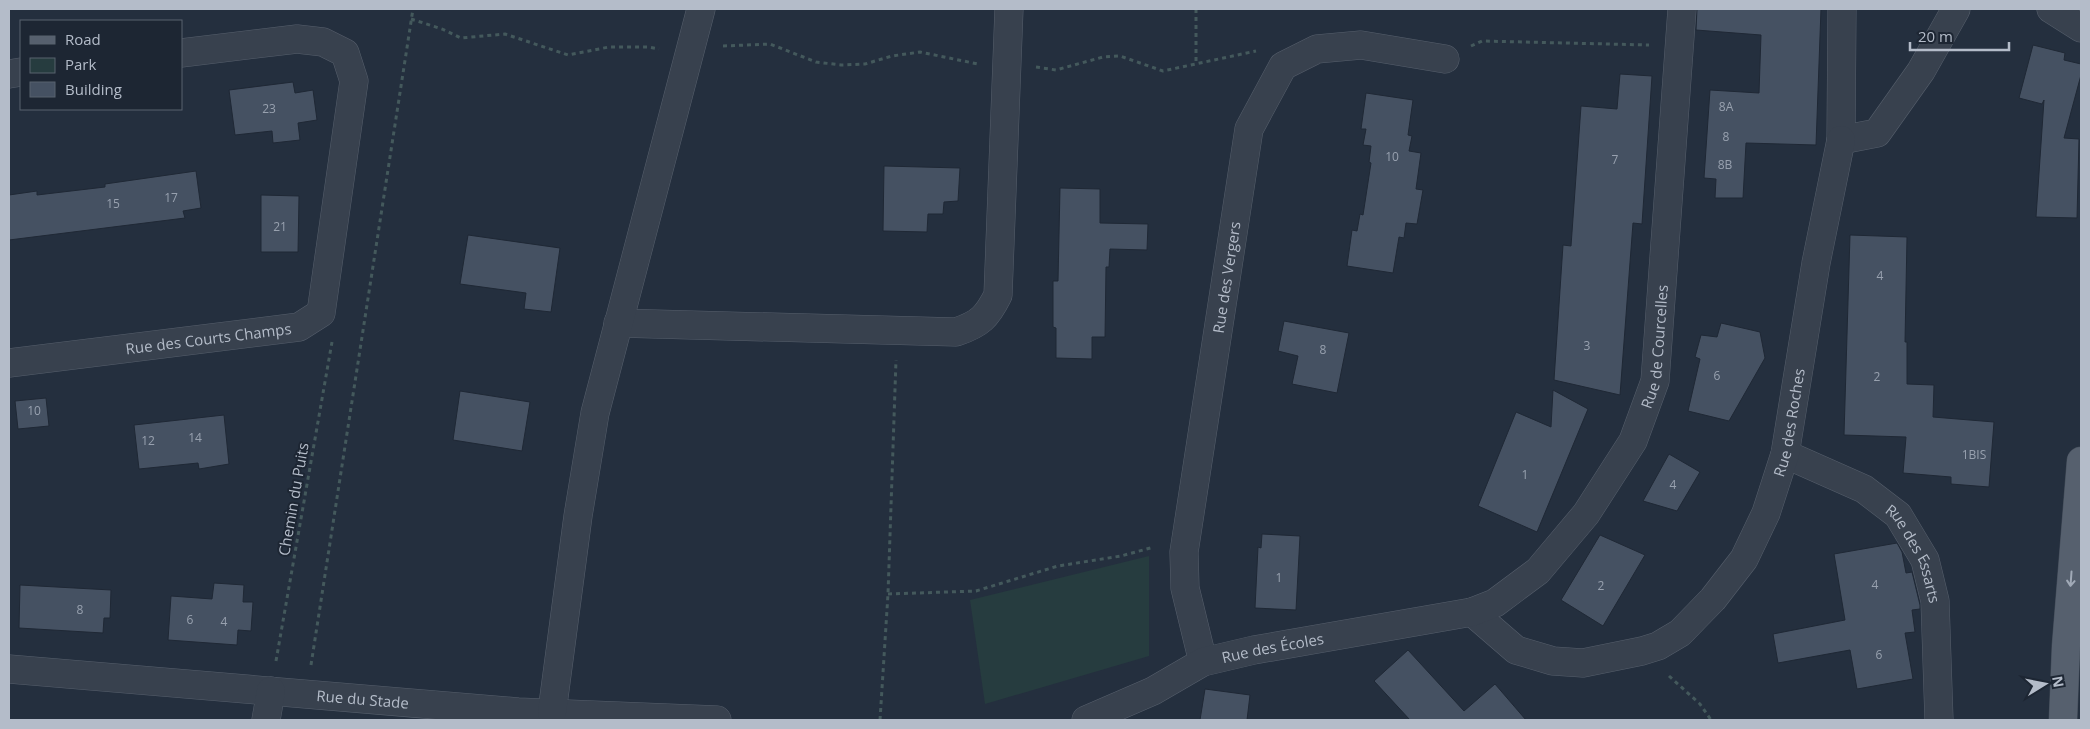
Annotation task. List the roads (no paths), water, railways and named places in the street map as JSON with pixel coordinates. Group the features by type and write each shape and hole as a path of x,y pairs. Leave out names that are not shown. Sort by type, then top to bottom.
{"main road":[{"path":"2063,720 2066,646 2081,461"}],"street":[{"path":"552,712 578,516 594,413 701,9"},
{"path":"618,323 956,332 975,326 989,313 998,295 1009,9"},
{"name":"Rue de Courcelles","path":"1472,612 1495,603 1538,571 1586,514 1633,441 1655,381 1682,9"},
{"name":"Rue des Roches","path":"1472,612 1516,650 1553,661 1583,663 1642,652 1658,646 1680,633 1713,599 1744,559 1766,513 1785,454 1816,263 1841,140 1842,9"},
{"path":"1841,140 1877,133 1921,71 1956,9"},
{"path":"2050,9 2081,28"},
{"name":"Rue des Courts Champs","path":"9,363 299,327 320,312 354,81 345,53 323,42 297,39 182,53"},
{"name":"Rue des Vergers","path":"1203,662 1185,588 1184,552 1249,129 1283,66 1317,49 1361,44 1445,58"},
{"name":"Rue des Essarts","path":"1785,454 1864,489 1898,515 1925,560 1935,601 1939,720"},
{"name":"Rue des Écoles","path":"1086,720 1153,691 1203,662 1254,650 1472,612"},
{"name":"Rue du Stade","path":"9,669 518,712 717,720"},
{"path":"266,720 271,691"}]}
